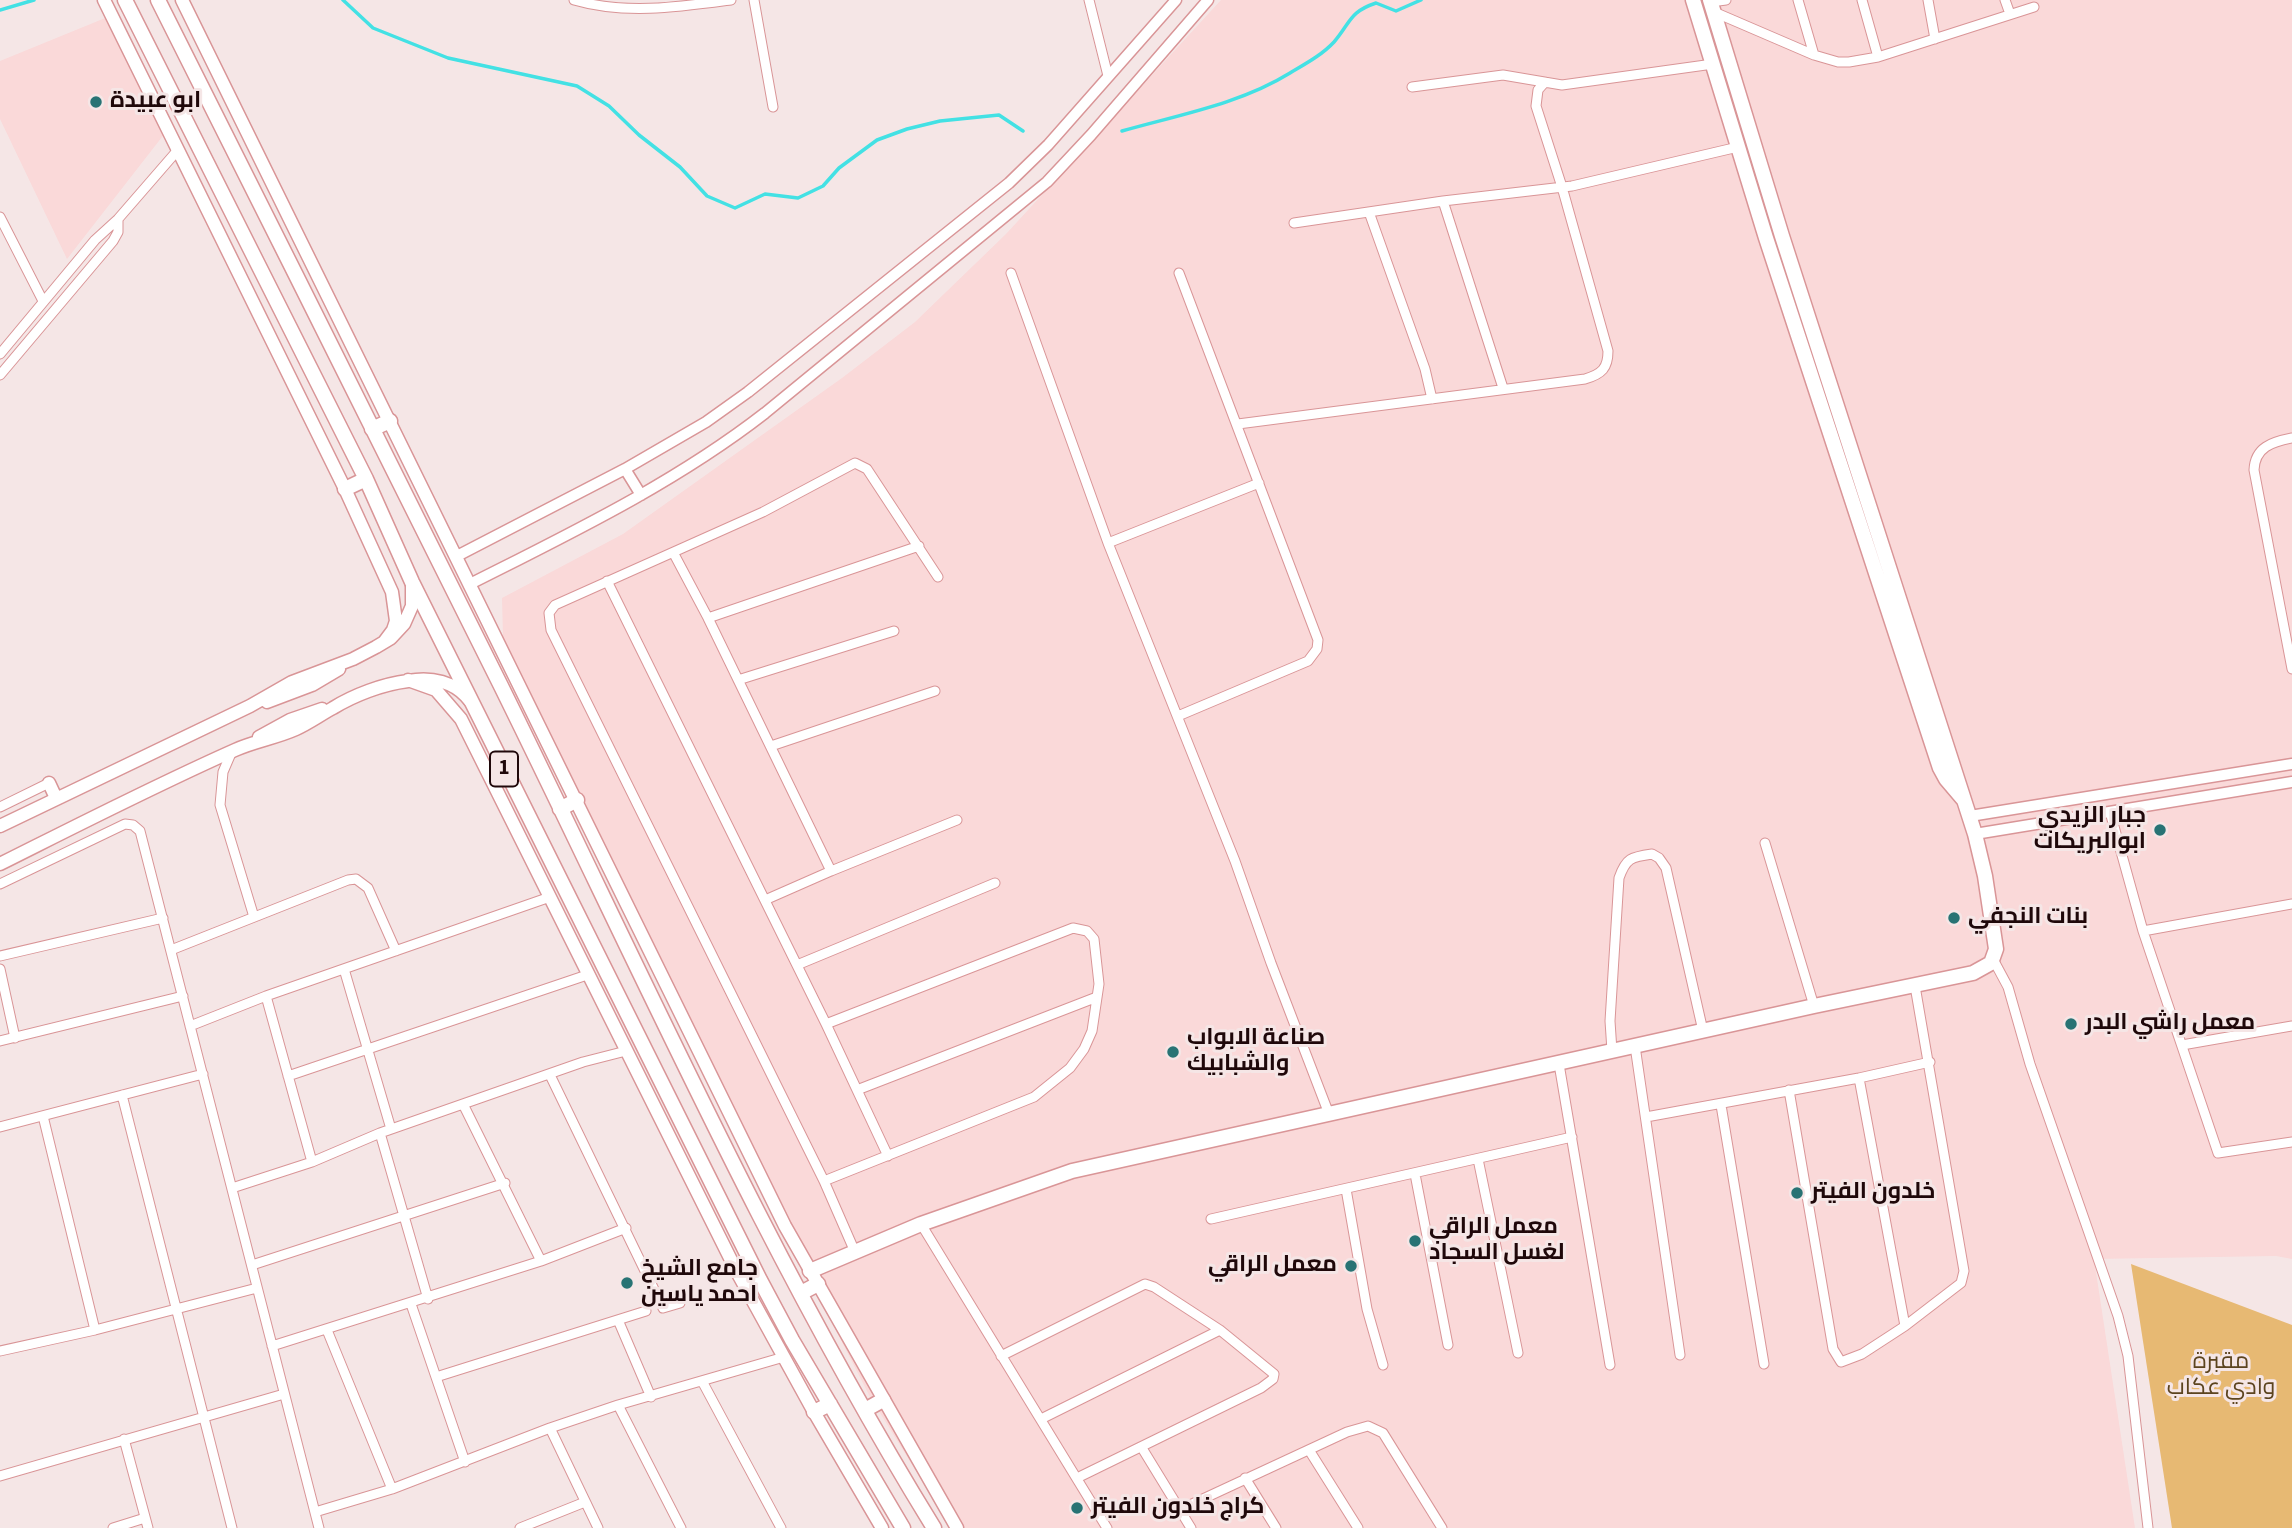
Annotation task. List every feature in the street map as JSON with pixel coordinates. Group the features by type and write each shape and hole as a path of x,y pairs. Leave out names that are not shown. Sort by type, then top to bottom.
{"main road":[{"path":"104,0 345,489 392,592 396,621 384,642"},
{"name":"1","path":"125,0 366,479 412,582 733,1228 792,1340 902,1527"},
{"name":"1","path":"158,0 715,1125 801,1293 930,1522"},
{"path":"182,0 785,1226 957,1528"},
{"path":"1693,0 1738,147 1940,768 1968,809"},
{"path":"810,1271 921,1224 1072,1171 1814,1006 1973,974 1993,959 1995,941 1976,834 1790,262 1712,5"},
{"path":"372,429 390,421"},
{"path":"345,489 366,479"},
{"path":"0,826 250,706 292,682 353,659 384,642 397,632 409,615 414,598 412,582"},
{"path":"408,681 436,690 454,709 719,1235 814,1412 882,1528"},
{"path":"0,864 232,751 294,730 334,707 377,688 408,681 443,682 459,690 472,704"},
{"path":"49,783 56,798"},
{"path":"559,809 577,800"},
{"path":"512,822 527,815"},
{"path":"719,1235 733,1228"},
{"path":"801,1293 818,1284"},
{"path":"865,1410 883,1400"},
{"path":"814,1412 830,1404"},
{"path":"902,1527 930,1522"}],"street":[{"path":"574,0 610,8 650,8 731,0"},
{"path":"754,0 773,107"},
{"path":"1089,0 1108,76"},
{"path":"457,556 625,469 706,422 748,392 985,205 1048,145 1176,0"},
{"path":"470,584 641,495 744,429 1023,203 1068,162 1208,0"},
{"path":"1712,5 1726,0"},
{"path":"1798,0 1814,55"},
{"path":"1862,0 1878,57"},
{"path":"1928,0 1935,39"},
{"path":"2006,0 2010,14"},
{"path":"1712,5 1814,55 1838,62 1878,57 2034,7"},
{"path":"1128,54 1142,74"},
{"path":"1412,87 1503,75 1562,85 1713,64"},
{"path":"1238,424 1597,376 1608,363 1605,338 1536,106 1538,90 1545,82"},
{"path":"1294,223 1562,187 1738,147"},
{"path":"0,354 95,240 118,219 177,151"},
{"path":"1443,201 1503,388"},
{"path":"1369,212 1425,369 1432,399"},
{"path":"0,218 43,301"},
{"path":"0,375 113,241 118,219"},
{"path":"1011,273 1108,543 1235,861 1329,1114"},
{"path":"1178,716 1308,661 1317,649 1318,640 1179,273"},
{"path":"2292,438 2264,447 2256,456 2254,470 2292,669"},
{"path":"855,1251 824,1181 551,630 549,613 555,605 763,512 855,463 867,469 938,577"},
{"path":"625,469 641,495"},
{"path":"1108,543 1259,483"},
{"path":"708,618 919,546"},
{"path":"674,554 831,871"},
{"path":"607,581 826,1024 888,1156"},
{"path":"738,680 894,631"},
{"path":"771,746 934,691"},
{"path":"232,751 223,772 220,806 254,917"},
{"path":"1968,809 2292,764"},
{"path":"1976,834 2292,782"},
{"path":"0,807 49,783"},
{"path":"2110,812 2143,932 2218,1153 2292,1142"},
{"path":"765,900 957,820"},
{"path":"0,884 120,825 137,827 142,835 319,1528"},
{"path":"1765,843 1814,1006"},
{"path":"1612,1051 1610,1021 1619,878 1623,866 1636,856 1652,853 1666,868 1703,1031"},
{"path":"171,950 356,878 368,888 396,951"},
{"path":"797,965 995,883"},
{"path":"190,1026 265,996 550,897"},
{"path":"2143,932 2292,904"},
{"path":"0,956 163,918"},
{"path":"824,1181 1034,1097 1070,1068 1084,1049 1092,1031 1099,984 1094,940 1087,930 1073,928 826,1024"},
{"path":"1993,959 2008,987 2030,1064 2118,1316 2128,1356 2148,1528"},
{"path":"0,969 15,1038"},
{"path":"344,969 391,1129"},
{"path":"288,1076 587,975"},
{"path":"1789,1090 1833,1349 1841,1362 1862,1354 1905,1326 1961,1283 1964,1271 1915,986"},
{"path":"0,1041 183,996"},
{"path":"265,996 312,1162"},
{"path":"857,1090 1097,997"},
{"path":"2182,1045 2292,1027"},
{"path":"1635,1046 1680,1355"},
{"path":"232,1188 312,1162 380,1133 583,1062 626,1051"},
{"path":"1646,1117 1721,1105 1930,1062"},
{"path":"1559,1064 1610,1366"},
{"path":"0,1127 203,1074"},
{"path":"550,1075 663,1308 680,1303"},
{"path":"1859,1078 1905,1326"},
{"path":"122,1095 232,1528"},
{"path":"463,1104 505,1183 541,1261"},
{"path":"1721,1105 1763,1364"},
{"path":"43,1116 95,1329"},
{"path":"380,1133 428,1298"},
{"path":"1210,1219 1572,1138"},
{"path":"1478,1159 1518,1353"},
{"path":"1415,1174 1448,1345"},
{"path":"251,1265 505,1183"},
{"path":"1346,1189 1367,1309 1383,1365"},
{"path":"921,1224 1107,1528"},
{"path":"272,1346 541,1261 626,1228"},
{"path":"1001,1356 1145,1284 1220,1330 1274,1374 1273,1379 1261,1388 1077,1478"},
{"path":"0,1351 257,1288"},
{"path":"411,1304 465,1462"},
{"path":"436,1377 646,1311"},
{"path":"618,1320 651,1397"},
{"path":"327,1330 392,1489"},
{"path":"1041,1419 1220,1330"},
{"path":"315,1512 392,1489 550,1428 618,1405 784,1357"},
{"path":"702,1381 781,1528"},
{"path":"0,1476 284,1394"},
{"path":"618,1405 681,1528"},
{"path":"1180,1510 1245,1478 1360,1427 1368,1426 1383,1433 1442,1528"},
{"path":"550,1428 597,1528"},
{"path":"113,1528 147,1523 124,1439"},
{"path":"1142,1448 1191,1528"},
{"path":"1309,1450 1358,1528"},
{"path":"1245,1478 1276,1528"},
{"path":"520,1528 585,1502"}],"shaded area":[{"path":"1221,0 2292,0 2292,1259 2276,1256 2094,1259 2135,1528 951,1528 869,1395 799,1258 503,637 502,598 623,534 842,378 915,322 1006,234"},
{"path":"115,14 169,128 67,259 0,119 0,61"}],"green space":[{"name":"مقبرة وادي عكاب","path":"2131,1264 2292,1325 2292,1528 2172,1528"}],"waterway":[{"path":"0,10 34,0"},
{"path":"343,0 373,28 448,58 577,86 609,106 639,135 680,167 707,196 735,208 765,194 798,198 823,186 839,168 877,140 907,129 940,121 999,115 1023,131"},
{"path":"1122,131 1208,108 1251,93 1319,55 1334,42 1351,18 1367,6 1376,3 1396,11 1421,0"}],"place":[{"name":"ابو عبيدة","path":"96,102"},
{"name":"جبار الزيدي ابوالبريكات","path":"2160,830"},
{"name":"بنات النجفي","path":"1954,918"},
{"name":"معمل راشي البدر","path":"2071,1024"},
{"name":"صناعة الابواب والشبابيك","path":"1173,1052"},
{"name":"خلدون الفيتر","path":"1797,1193"},
{"name":"معمل الراقي لغسل السجاد","path":"1415,1241"},
{"name":"معمل الراقي","path":"1351,1266"},
{"name":"جامع الشيخ احمد ياسين","path":"627,1283"},
{"name":"كراج خلدون الفيتر","path":"1077,1508"}]}
